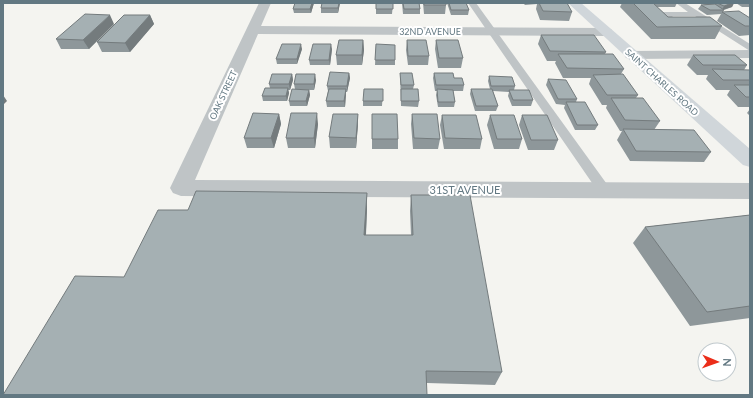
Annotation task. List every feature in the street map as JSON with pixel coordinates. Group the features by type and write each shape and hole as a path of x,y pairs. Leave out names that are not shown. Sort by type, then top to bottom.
{"main road":[{"name":"SAINT CHARLES ROAD","path":"574,3 750,160"}],"street":[{"name":"OAK STREET","path":"181,188 266,3"},
{"name":"32ND AVENUE","path":"253,30 606,32"},
{"path":"632,55 750,54"},
{"name":"31ST AVENUE","path":"181,188 750,191"}],"lane":[{"path":"472,3 604,190"},
{"path":"680,3 750,48"},
{"path":"675,23 664,14 697,14"}],"building":[{"path":"295,3 312,3 310,9 293,9"},
{"path":"322,3 339,3 338,8 321,8"},
{"path":"376,3 393,3 393,9 376,9"},
{"path":"403,3 419,3 420,9 404,9"},
{"path":"424,3 446,3 446,5 424,5"},
{"path":"449,3 466,3 469,10 451,10"},
{"path":"539,3 567,3 572,12 543,11"},
{"path":"633,3 653,3 668,17 710,17 722,26 657,27"},
{"path":"717,3 732,3 724,6"},
{"path":"715,4 724,10 710,10 701,5"},
{"path":"739,11 750,18 750,26 745,26 722,12"},
{"path":"85,14 110,15 83,40 56,39"},
{"path":"124,15 150,15 125,43 97,42"},
{"path":"541,35 594,35 606,52 550,51"},
{"path":"339,40 363,40 362,55 336,55"},
{"path":"407,40 426,40 429,56 408,56"},
{"path":"436,40 458,40 463,58 439,58"},
{"path":"282,44 301,44 297,59 276,59"},
{"path":"313,44 331,44 329,60 309,60"},
{"path":"376,44 395,45 395,60 375,60"},
{"path":"558,54 613,54 624,69 567,68"},
{"path":"693,55 735,55 747,65 703,65"},
{"path":"712,69 750,70 750,80 723,80"},
{"path":"330,72 349,73 347,86 327,86"},
{"path":"400,73 412,73 414,85 401,85"},
{"path":"434,73 453,73 454,78 462,78 464,85 436,85"},
{"path":"272,74 292,74 289,84 269,84"},
{"path":"296,74 315,74 314,84 294,84"},
{"path":"623,74 638,95 607,95 593,75"},
{"path":"489,76 512,77 515,86 491,86"},
{"path":"548,79 566,80 577,99 558,99"},
{"path":"734,85 750,85 750,97 746,97"},
{"path":"265,88 288,88 286,96 262,96"},
{"path":"292,89 309,90 306,101 289,101"},
{"path":"329,89 346,89 344,101 326,101"},
{"path":"364,89 383,89 383,101 363,101"},
{"path":"401,89 418,89 419,101 401,101"},
{"path":"437,89 453,90 455,102 438,102"},
{"path":"471,89 492,89 498,106 476,106"},
{"path":"509,90 529,90 533,100 513,100"},
{"path":"611,98 643,98 660,121 625,120"},
{"path":"566,102 585,102 598,125 577,125"},
{"path":"253,113 279,114 271,138 244,138"},
{"path":"291,113 317,113 314,138 286,138"},
{"path":"333,114 358,114 356,138 329,137"},
{"path":"372,114 397,114 398,139 372,139"},
{"path":"412,114 437,114 440,139 414,138"},
{"path":"442,115 476,115 482,139 445,138"},
{"path":"490,115 514,115 522,139 497,139"},
{"path":"522,115 547,115 558,140 531,140"},
{"path":"623,129 694,130 711,152 636,151"},
{"path":"196,191 367,193 364,235 413,235 411,195 470,195 502,372 426,371 427,395 3,395 75,276 124,277 158,210 188,210"},
{"path":"750,215 750,306 707,312 645,227"}]}
